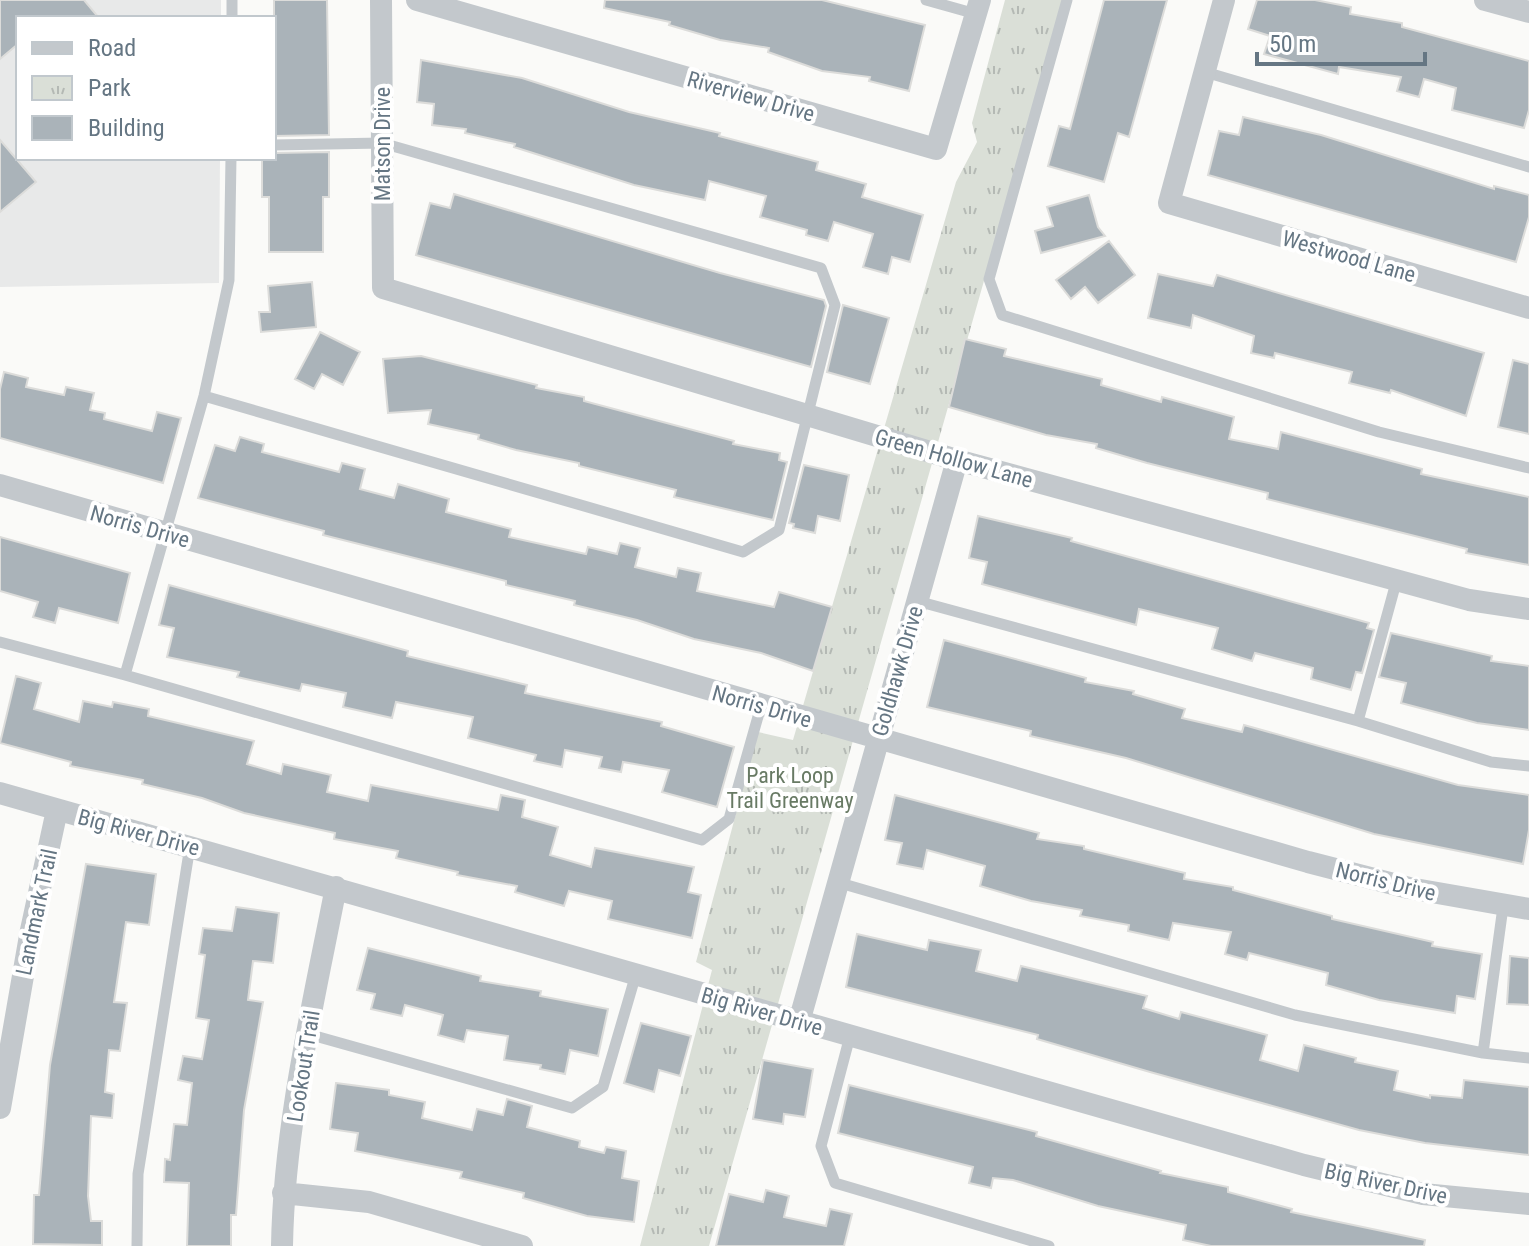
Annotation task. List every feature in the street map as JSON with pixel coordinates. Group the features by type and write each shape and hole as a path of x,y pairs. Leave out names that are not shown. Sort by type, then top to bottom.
{"street":[{"name":"Matson Drive","path":"381,0 383,288"},
{"name":"Riverview Drive","path":"417,0 936,149 978,7"},
{"path":"1205,72 1224,0"},
{"path":"1485,0 1529,12"},
{"name":"Westwood Lane","path":"1205,72 1169,203 1529,308"},
{"name":"Green Hollow Lane","path":"383,288 957,460 1469,600 1529,609"},
{"name":"Goldhawk Drive","path":"799,1022 957,460"},
{"name":"Norris Drive","path":"0,485 1308,862 1503,907 1529,909"},
{"name":"Big River Drive","path":"0,793 1304,1165 1423,1194 1529,1204"},
{"name":"Landmark Trail","path":"0,1108 31,930 57,810"},
{"name":"Lookout Trail","path":"282,1246 283,1193 308,1034 336,887"},
{"path":"283,1193 369,1202 522,1246"}],"lane":[{"path":"926,0 978,7"},
{"path":"1067,0 989,279 1002,315 1379,432 1529,468"},
{"path":"1205,72 1529,167"},
{"path":"204,396 743,552 779,530 835,305 821,268 382,143 276,145"},
{"path":"125,675 204,396 229,280 231,160"},
{"path":"1358,721 1397,579"},
{"path":"917,601 1358,721 1491,762 1529,766"},
{"path":"0,642 702,840 729,819 761,706"},
{"path":"137,1246 138,1174 190,845"},
{"path":"840,883 1295,1015 1483,1053 1529,1058"},
{"path":"1483,1053 1503,907"},
{"path":"308,1034 572,1108 603,1087 636,974"},
{"path":"850,1036 821,1146 835,1183 1049,1246"}],"shaded area":[{"path":"0,0 221,0 221,16 16,16 16,160 220,160 219,283 0,287"}],"green space":[{"name":"Park Loop Trail Greenway","path":"1005,0 1064,0 709,1246 640,1246 712,970 696,962 758,732 793,740 956,182 977,142 972,123"}],"building":[{"path":"0,0 84,0 97,16 16,16 16,46 0,59"},
{"path":"274,0 327,0 329,135 276,136"},
{"path":"605,0 822,0 925,25 909,91 869,81 870,77 822,71 768,52 769,48 720,40 669,25 670,22 604,8"},
{"path":"1104,0 1167,0 1129,137 1118,133 1104,182 1048,166 1059,126 1070,129"},
{"path":"1257,0 1315,0 1351,7 1350,14 1402,23 1402,27 1529,61 1529,110 1524,128 1452,110 1456,88 1424,79 1419,97 1397,91 1401,77 1339,67 1338,74 1264,54 1270,36 1248,29"},
{"path":"421,60 522,78 629,112 720,133 719,136 818,162 816,170 866,184 862,197 923,215 910,262 892,257 888,274 863,267 873,234 834,222 828,241 806,235 807,230 760,217 766,196 709,181 705,200 634,185 514,147 515,144 465,133 466,129 432,125 434,104 417,102"},
{"path":"1243,117 1321,135 1494,189 1494,186 1529,195 1529,217 1516,262 1208,175 1219,131 1239,135"},
{"path":"0,140 36,182 0,212"},
{"path":"329,152 329,197 323,197 323,252 269,252 269,197 262,197 262,160 276,160 276,153"},
{"path":"454,194 720,273 824,300 826,306 811,367 416,255 430,203 450,208"},
{"path":"1089,195 1098,227 1105,236 1041,253 1035,231 1053,226 1047,207"},
{"path":"1109,241 1135,275 1098,303 1085,287 1071,299 1056,280"},
{"path":"1158,274 1213,286 1217,275 1484,353 1466,416 1391,390 1390,393 1349,383 1352,372 1275,353 1274,358 1251,353 1254,336 1193,315 1191,328 1148,318"},
{"path":"312,282 316,327 261,332 259,312 270,312 268,286"},
{"path":"843,305 889,318 870,384 827,372"},
{"path":"320,332 360,352 343,385 322,374 314,389 295,379"},
{"path":"965,339 1006,349 1004,356 1102,379 1101,385 1161,402 1162,397 1234,417 1229,439 1278,449 1281,432 1422,469 1421,474 1529,497 1529,565 1466,553 1467,549 1267,499 1268,493 1147,463 1096,448 1097,444 1046,435 949,407"},
{"path":"421,356 537,385 536,388 584,397 584,401 734,441 733,444 780,453 779,460 787,462 773,520 674,497 676,490 579,466 579,463 516,450 478,439 479,435 428,424 431,410 388,413 383,359"},
{"path":"1513,360 1529,364 1529,434 1498,427"},
{"path":"4,372 28,378 26,387 64,395 66,387 94,393 90,410 105,413 104,419 152,431 157,412 181,418 163,483 0,438 0,389"},
{"path":"240,437 264,444 262,452 339,472 342,463 365,469 360,489 394,498 398,484 449,499 446,512 511,529 509,537 586,554 588,547 617,554 620,543 640,548 635,567 676,577 678,568 701,573 697,591 774,607 779,592 832,607 813,671 761,653 694,639 637,620 574,605 575,601 506,585 506,581 323,535 324,531 198,498 215,445 235,451"},
{"path":"804,465 849,475 840,521 818,516 815,533 793,528 794,524 789,523"},
{"path":"978,516 1072,538 1071,541 1369,623 1367,628 1374,630 1362,673 1356,672 1351,690 1311,679 1313,668 1255,653 1252,661 1212,649 1218,628 1139,609 1136,625 982,584 987,562 969,558"},
{"path":"0,537 130,573 118,623 59,608 55,623 33,617 38,602 0,591"},
{"path":"169,585 408,651 407,656 527,685 525,693 662,722 661,726 734,747 717,807 662,792 669,770 623,762 621,772 599,768 602,757 565,750 562,767 534,761 536,755 468,738 473,717 396,702 392,718 343,707 346,693 302,684 300,691 237,677 239,672 167,657 174,628 159,625"},
{"path":"1391,633 1492,656 1491,661 1529,666 1529,730 1477,723 1401,703 1406,683 1379,677"},
{"path":"944,640 1086,678 1085,682 1134,691 1133,694 1185,709 1182,718 1242,732 1244,725 1458,785 1529,795 1529,830 1523,864 1374,834 1126,758 1030,736 1031,731 927,707"},
{"path":"16,676 41,683 34,709 79,722 83,701 112,707 113,702 149,709 148,716 254,741 247,764 281,774 283,764 331,775 327,792 368,801 371,785 498,810 501,795 525,800 522,817 558,827 550,855 591,867 595,848 694,867 688,892 701,895 692,938 608,919 612,901 569,891 564,906 515,892 517,886 457,875 458,872 396,858 398,851 334,839 335,833 244,813 202,798 142,784 143,780 70,766 71,762 0,743"},
{"path":"895,795 1039,833 1037,839 1084,846 1084,849 1185,873 1184,879 1233,887 1233,890 1332,916 1332,919 1433,942 1432,946 1482,954 1475,999 1457,996 1455,1013 1379,1000 1326,985 1328,973 1249,953 1247,960 1225,954 1231,932 1173,923 1169,940 1128,931 1129,925 1080,916 1082,910 1031,901 980,886 985,866 927,850 923,869 897,864 902,843 885,840"},
{"path":"86,864 156,874 149,925 126,922 114,1002 127,1003 120,1051 109,1050 105,1092 114,1094 112,1118 91,1116 88,1196 91,1221 102,1221 102,1245 33,1244 34,1195 39,1195 50,1065"},
{"path":"236,907 279,913 273,963 253,961 248,1000 263,1002 244,1110 236,1215 231,1215 231,1246 187,1246 189,1183 164,1182 165,1159 170,1160 174,1124 187,1125 192,1083 178,1080 183,1056 202,1059 209,1020 196,1018 205,955 199,954 203,928 232,931"},
{"path":"857,934 927,950 929,940 981,950 976,971 1017,981 1021,966 1147,996 1143,1008 1179,1019 1181,1012 1267,1035 1260,1060 1298,1071 1304,1045 1356,1058 1355,1062 1398,1071 1394,1090 1430,1098 1430,1095 1462,1098 1464,1080 1529,1087 1529,1155 1425,1143 1359,1130 1037,1039 1038,1035 846,987"},
{"path":"368,948 481,976 480,981 541,991 540,996 608,1009 598,1056 570,1050 565,1074 540,1069 541,1065 504,1060 508,1036 467,1030 464,1042 438,1035 443,1015 405,1005 402,1016 371,1009 375,994 357,990"},
{"path":"1510,956 1529,958 1529,1005 1507,1004"},
{"path":"641,1023 691,1036 680,1076 659,1070 654,1092 624,1083"},
{"path":"763,1060 813,1069 805,1117 784,1114 783,1124 753,1119"},
{"path":"336,1083 389,1090 389,1095 425,1102 422,1118 472,1130 477,1109 503,1115 507,1099 532,1106 527,1127 580,1141 579,1147 604,1153 606,1147 626,1151 622,1178 639,1181 634,1222 587,1216 523,1198 524,1193 460,1178 462,1172 355,1151 358,1133 330,1129"},
{"path":"849,1085 1037,1132 1036,1136 1160,1173 1228,1187 1228,1192 1292,1209 1291,1212 1425,1240 1424,1246 1211,1246 1183,1240 1186,1225 1098,1206 1013,1180 993,1178 991,1188 969,1183 973,1167 838,1133"},
{"path":"766,1190 789,1196 784,1217 826,1226 830,1209 852,1214 844,1246 716,1246 729,1194 763,1202"}]}
